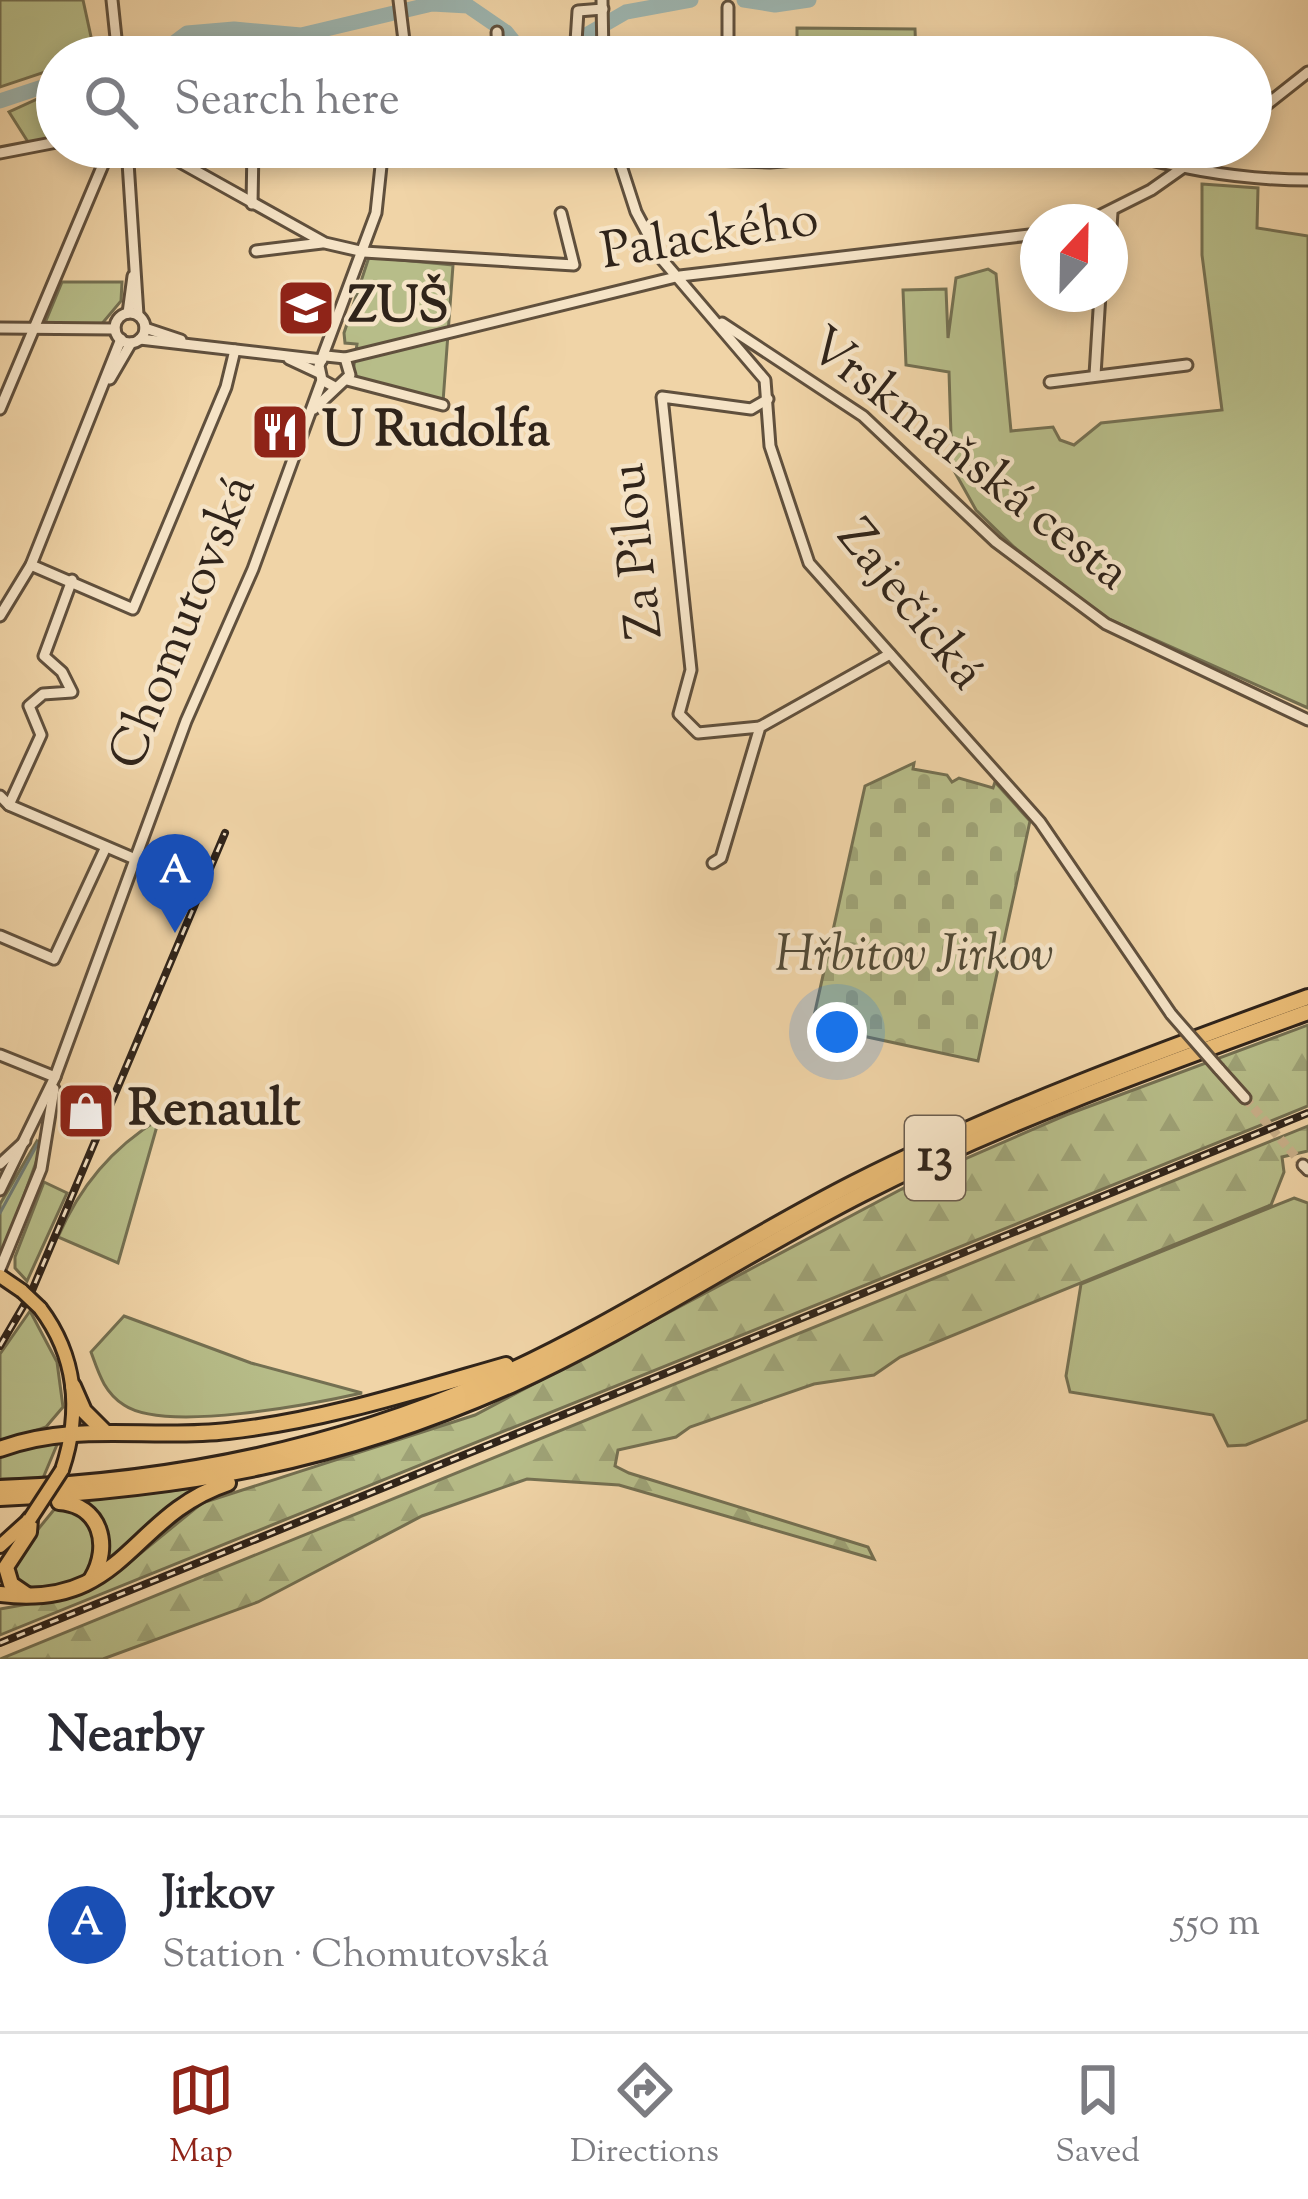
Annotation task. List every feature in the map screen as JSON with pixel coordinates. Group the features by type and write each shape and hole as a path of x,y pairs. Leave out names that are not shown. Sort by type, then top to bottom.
{"highway":[{"name":"13","path":"0,1488 187,1470 314,1442 486,1382 948,1138 1072,1084 1308,998"},
{"name":"13","path":"0,1499 115,1492 254,1472 355,1445 496,1391 953,1150 1078,1096 1308,1012"},
{"path":"0,1449 31,1437 73,1432 230,1431 320,1416 507,1365 582,1335"},
{"path":"73,1385 92,1423 111,1435"},
{"path":"0,1594 55,1596 87,1585 193,1499 254,1472"},
{"path":"0,1499 66,1502 92,1516 103,1548 87,1585"},
{"path":"25,1524 28,1532 11,1552 6,1571 14,1588 32,1597"}],"main road":[{"path":"0,1273 40,1308 62,1346 73,1385 73,1432 62,1470 25,1524 0,1550"}],"street":[{"path":"112,0 116,36"},
{"path":"575,36 578,11 603,4 603,36"},
{"path":"728,7 728,36"},
{"path":"497,32 497,36"},
{"path":"1272,100 1308,71"},
{"path":"0,153 36,146"},
{"path":"0,409 102,168"},
{"path":"0,616 32,565 127,338 136,259 129,168"},
{"path":"190,168 325,243 364,252 574,265 562,213"},
{"path":"252,203 253,168"},
{"name":"Chomutovská","path":"0,1190 55,1077 307,418 376,213 381,168"},
{"name":"Zaječická","path":"621,168 636,212 660,257 756,366 768,399 770,446 809,563 1040,822 1171,1014 1245,1099"},
{"path":"1170,168 1243,180 1308,180"},
{"path":"1125,204 1184,168"},
{"name":"Palackého","path":"342,356 680,276 1020,236"},
{"path":"256,251 325,243"},
{"path":"650,283 660,257"},
{"path":"1095,375 1099,312"},
{"path":"132,314 145,328 192,344"},
{"name":"Vrskmaňská cesta","path":"712,317 863,416 996,542 1106,624 1308,719"},
{"path":"0,328 342,356"},
{"path":"127,338 145,328"},
{"name":"Chomutovská","path":"307,418 349,374 335,330"},
{"name":"Palackého","path":"349,374 400,344"},
{"path":"32,565 134,609 226,388 235,350"},
{"path":"266,353 321,376 333,386"},
{"path":"1050,382 1187,365"},
{"path":"349,374 443,405"},
{"name":"Za Pilou","path":"760,727 698,733 686,727 680,714 692,670 662,397 751,409 768,399"},
{"path":"72,580 44,656 62,672 72,692 43,694 29,706 40,734 3,801 135,859"},
{"path":"713,862 721,858 760,727 890,654"},
{"path":"0,936 54,959 106,847"},
{"path":"0,1055 55,1077 41,1168 0,1273"},
{"path":"0,1163 29,1137"}],"green space":[{"path":"0,0 83,0 91,36 36,36 36,75 0,87"},
{"path":"797,28 915,29 915,36 797,36"},
{"path":"36,100 36,141 28,142 9,112"},
{"path":"1202,184 1258,188 1257,228 1308,236 1308,708 1100,615 1014,547 976,510 952,467 949,372 906,365 903,290 946,289 948,338 956,278 988,269 996,274 1011,431 1053,427 1060,440 1074,445 1101,423 1222,410 1202,255"},
{"path":"369,257 453,265 443,402 352,379 357,344 345,343 344,333"},
{"path":"62,282 122,282 121,301 100,326 45,323"},
{"name":"Hřbitov Jirkov","path":"914,763 913,769 947,775 952,782 959,778 993,788 995,782 1030,821 978,1061 812,1025 865,786"},
{"path":"1308,1025 1308,1106 0,1635 0,1609 78,1595 114,1575 202,1503 475,1415 930,1174 1066,1115"},
{"path":"159,1119 118,1263 58,1237 99,1170 126,1142"},
{"path":"1308,1126 1308,1151 1282,1157 1284,1172 1271,1205 900,1357 874,1375 814,1384 690,1427 676,1437 618,1450 615,1466 629,1473 868,1547 874,1559 619,1485 527,1479 422,1516 258,1602 103,1659 0,1659"},
{"path":"37,1141 42,1146 0,1261 0,1204"},
{"path":"44,1182 67,1193 27,1281 15,1268 15,1257"},
{"path":"1294,1198 1308,1203 1308,1420 1246,1445 1228,1446 1213,1415 1070,1392 1066,1376 1081,1284"},
{"path":"30,1311 57,1362 63,1407 46,1427 0,1443 0,1354"},
{"path":"124,1316 251,1363 362,1393 240,1414 144,1413 112,1394 91,1352"},
{"path":"59,1440 43,1478 0,1479 0,1453"},
{"path":"203,1487 106,1569 107,1534 82,1501"},
{"path":"57,1506 84,1515 98,1536 89,1575 42,1590 24,1585 14,1579 13,1560"}],"waterway":[{"path":"584,36 626,12 691,0"},
{"path":"744,0 775,5 809,0"},
{"path":"183,36 234,29 301,35 432,4 468,6 509,36"},
{"path":"0,101 36,89"},
{"path":"0,1213 38,1143"}],"tunnel":[{"path":"1245,1098 1303,1165"}],"railway":[{"path":"0,1346 31,1293 225,833"},
{"path":"0,1643 1308,1113"}],"place":[{"name":"ZUŠ","path":"306,308"},
{"name":"U Rudolfa","path":"280,432"},
{"name":"Jirkov","path":"175,933"},
{"name":"Renault","path":"86,1111"}]}
